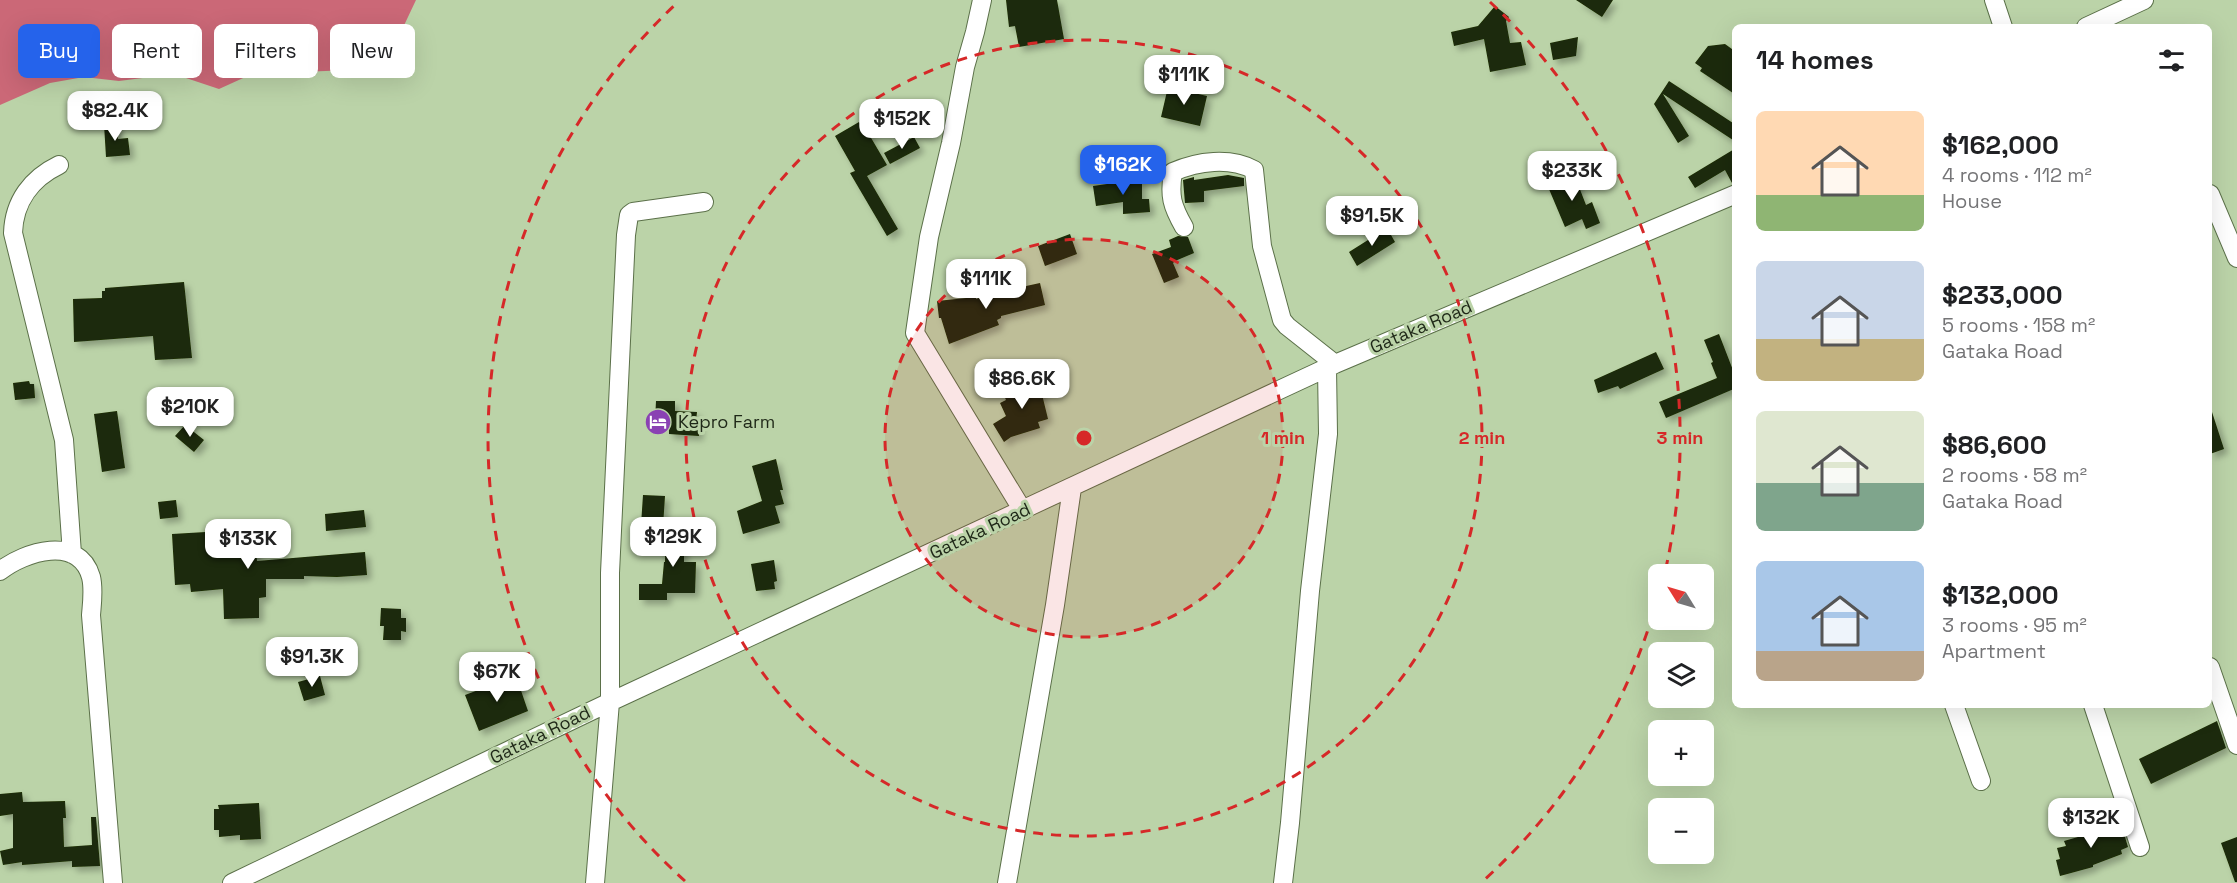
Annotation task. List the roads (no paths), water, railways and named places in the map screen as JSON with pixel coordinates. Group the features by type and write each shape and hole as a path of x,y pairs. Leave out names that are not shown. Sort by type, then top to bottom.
{"street":[{"path":"982,0 965,67 951,143 929,237 915,333 1023,511"},
{"path":"1994,0 2002,24"},
{"path":"2101,24 2125,19 2144,0"},
{"path":"1184,227 1173,207 1170,188 1173,172 1190,165 1232,162 1254,170 1262,246 1282,320 1331,366 1328,434 1310,591 1283,883"},
{"path":"59,165 43,173 29,187 13,217 13,233 64,440 72,554"},
{"name":"Gataka Road","path":"232,883 610,702 1331,366 1732,196"},
{"path":"2212,199 2237,258"},
{"path":"595,883 610,702 610,573 626,235 629,215 633,212 704,202"},
{"path":"1007,883 1055,605 1072,488"},
{"path":"0,571 11,562 35,552 57,551 72,554 82,562 91,576 113,883"},
{"path":"2212,673 2237,745"},
{"path":"1955,708 1981,781"},
{"path":"2094,708 2140,847"}],"place":[{"name":"Kepro Farm","path":"658,422"}]}
